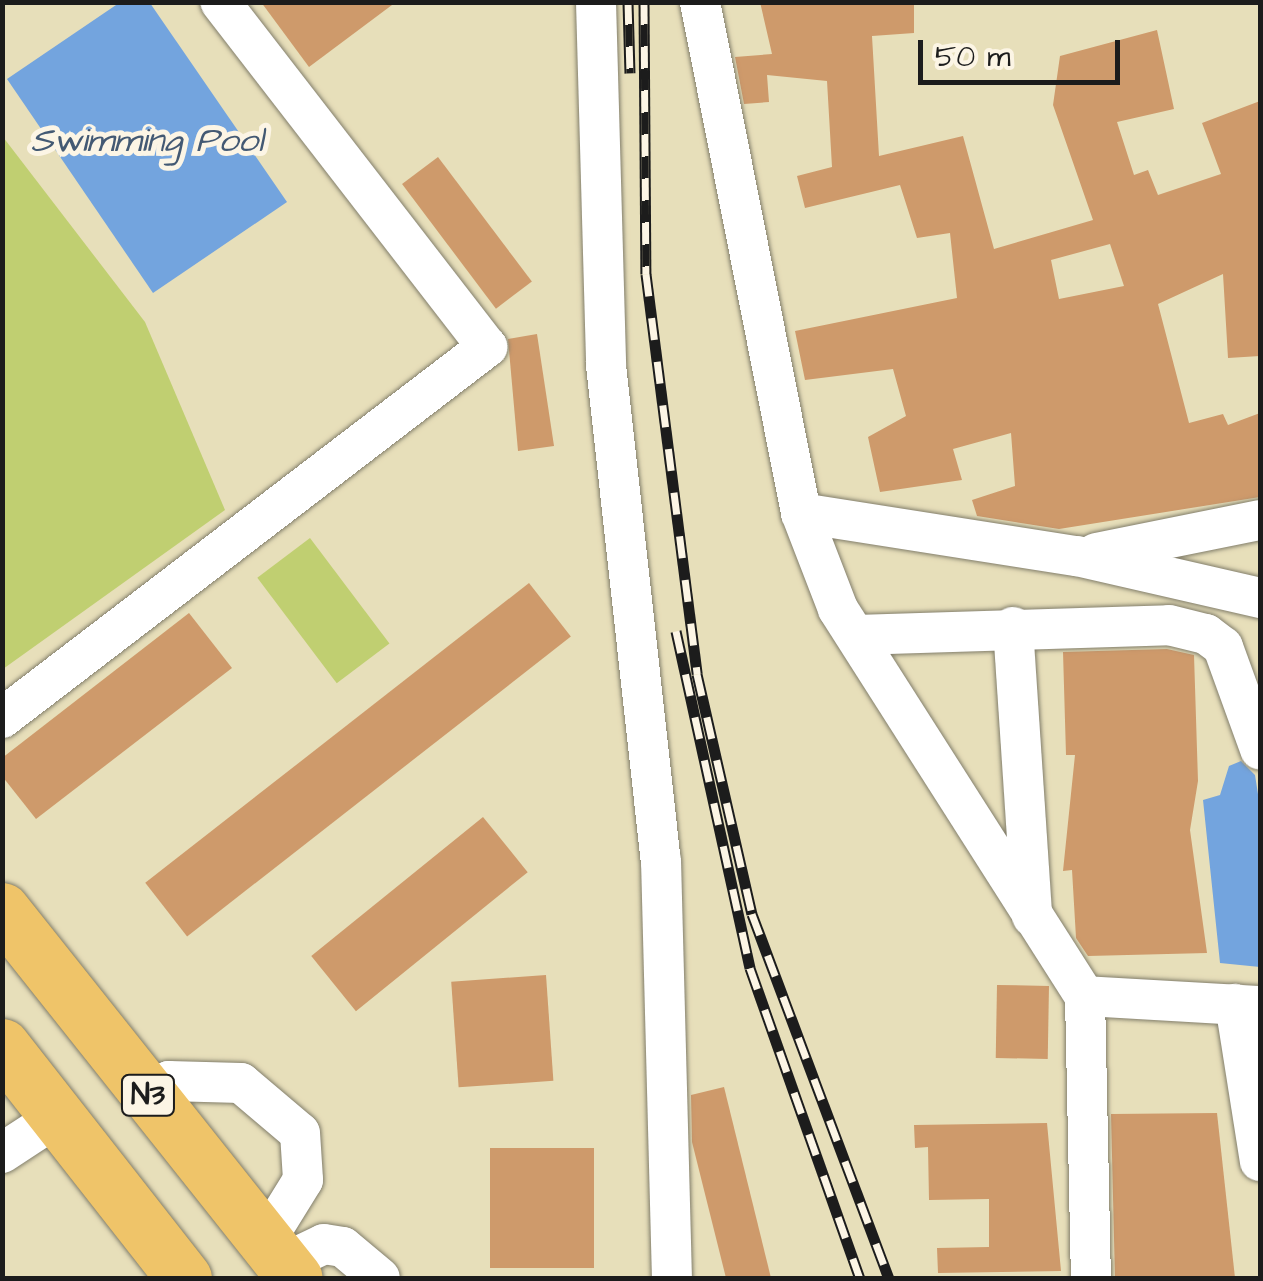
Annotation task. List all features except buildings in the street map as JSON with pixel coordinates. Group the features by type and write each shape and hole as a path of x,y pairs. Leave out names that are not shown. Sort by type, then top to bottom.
{"highway":[{"name":"N3","path":"2,910 282,1260"},
{"name":"N3","path":"2,1046 36,1117 184,1278"}],"street":[{"path":"2,718 487,347 220,2"},
{"path":"596,2 606,365 661,860 672,1278"},
{"path":"700,2 801,513 856,635 1032,925 1085,996 1091,1278"},
{"path":"801,513 1077,556 1260,598"},
{"path":"1077,556 1260,520"},
{"path":"856,635 1169,625 1260,667"},
{"path":"1013,627 1032,925"},
{"path":"1223,647 1260,749"},
{"path":"1085,996 1248,1005 1260,1160"},
{"path":"146,1092 169,1081 241,1082 300,1133 303,1180 282,1260"},
{"path":"2,1154 36,1117"},
{"path":"282,1260 324,1244 343,1247 380,1278"}],"green space":[{"path":"3,137 145,322 225,510 3,669"},
{"path":"310,538 389,643 337,683 257,578"}],"water":[{"name":"Swimming Pool","path":"119,3 150,3 287,202 153,293 7,79"},
{"path":"1241,761 1255,775 1260,807 1260,967 1220,963 1203,800 1220,795 1229,766"}],"railway":[{"path":"628,2 630,73"},
{"path":"644,2 646,274 697,674 752,914 889,1278"},
{"path":"676,631 750,968 860,1278"}]}
